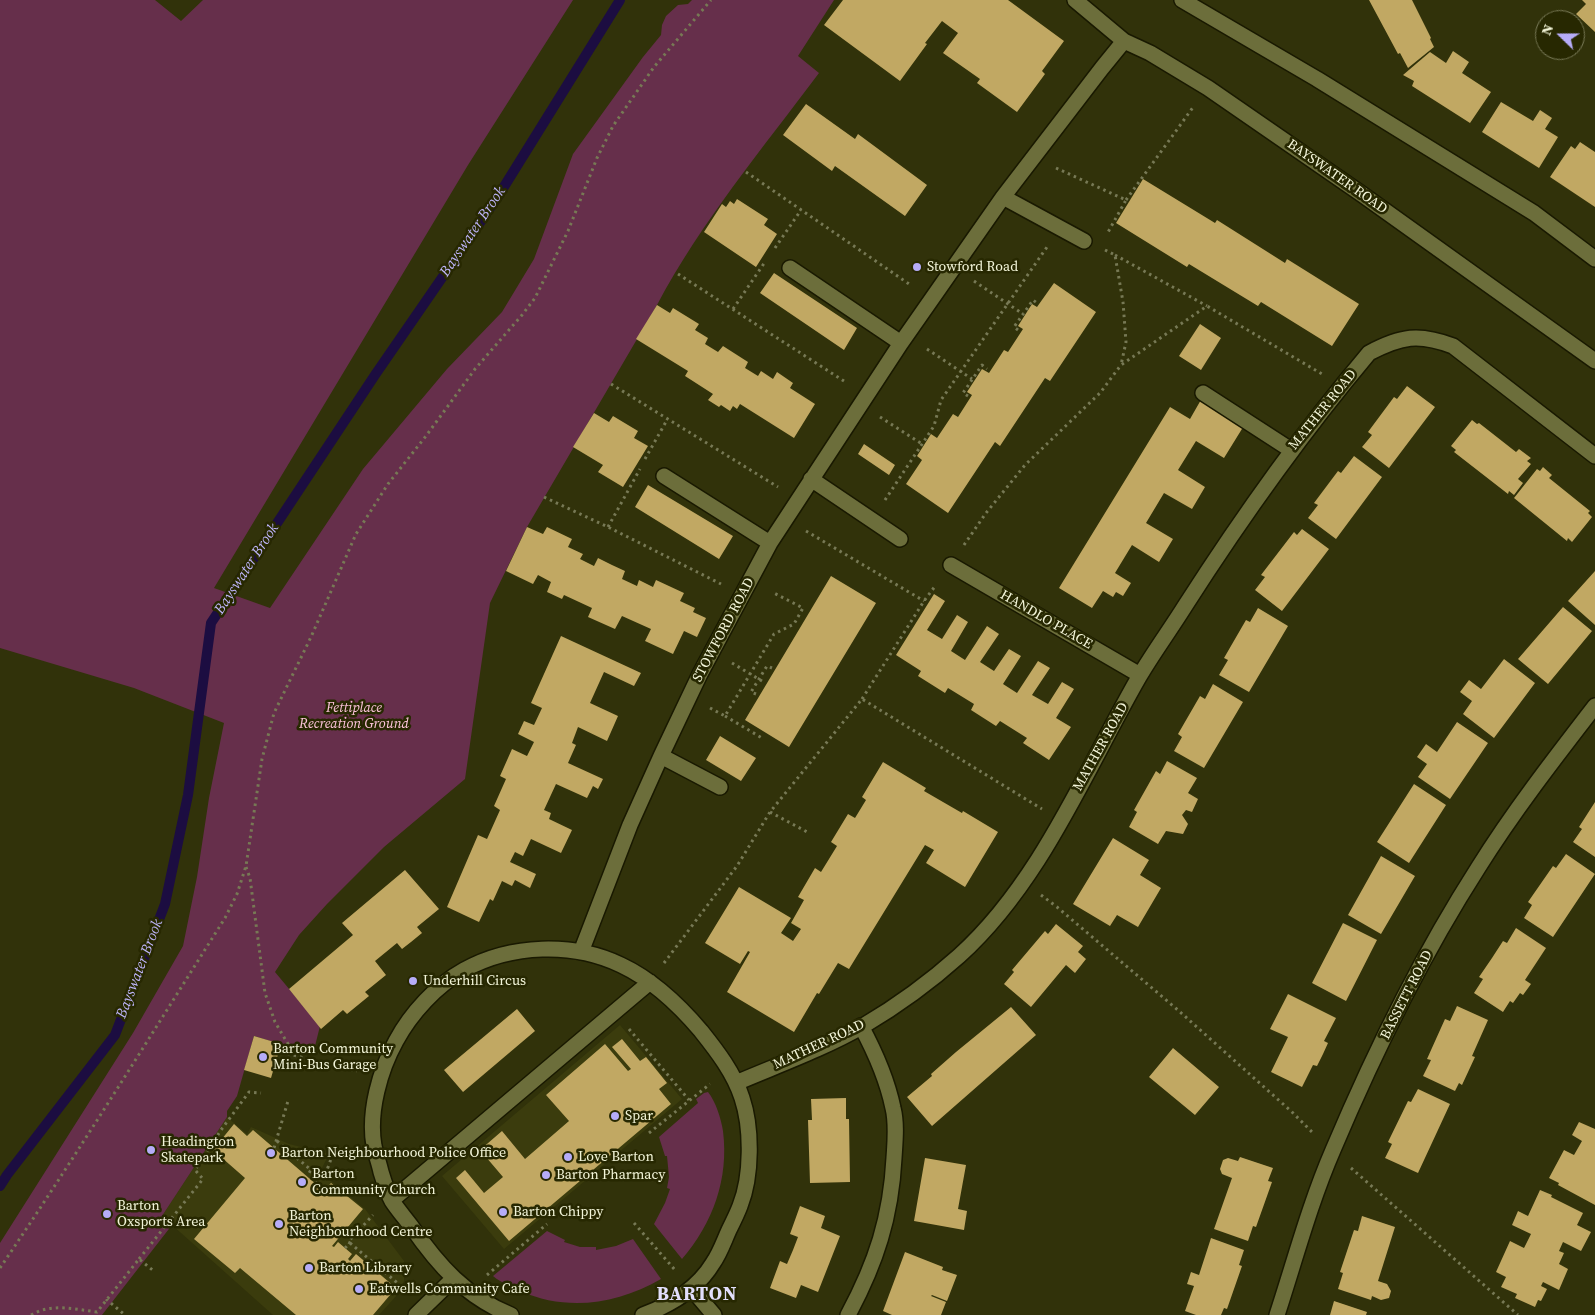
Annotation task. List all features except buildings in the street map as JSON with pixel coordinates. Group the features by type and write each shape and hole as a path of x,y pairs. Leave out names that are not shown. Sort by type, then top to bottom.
{"street":[{"name":"BAYSWATER ROAD","path":"1075,0 1124,41 1150,52 1208,88 1363,194 1595,361"},
{"path":"1182,0 1317,79 1534,213 1595,259"},
{"name":"STOWFORD ROAD","path":"581,952 630,824 661,756 689,696 770,543 931,299 1003,197 1124,41"},
{"path":"1003,197 1084,241"},
{"path":"790,268 904,339"},
{"name":"MATHER ROAD","path":"736,1083 813,1050 861,1026 901,1001 959,956 1002,910 1037,862 1140,675 1222,548 1291,450 1369,353 1384,345 1417,337 1434,339 1453,346 1595,456"},
{"path":"1203,393 1291,450"},
{"path":"664,476 770,543"},
{"path":"811,479 900,539"},
{"name":"HANDLO PLACE","path":"951,565 1140,675"},
{"name":"BASSETT ROAD","path":"1277,1315 1332,1152 1395,1016 1452,910 1477,869 1521,803 1595,706"},
{"path":"661,756 720,787"},
{"path":"511,1315 468,1292 453,1279 424,1244 392,1200 385,1184 374,1144 373,1122 380,1077 390,1052 409,1021 440,988 464,970 493,957 524,950 553,949 581,952 619,964 650,982 674,1002 713,1046 736,1083 742,1099 746,1117 748,1174 741,1205 713,1264 692,1289 657,1310 643,1315"},
{"path":"392,1200 650,982"},
{"path":"848,1315 863,1287 880,1243 891,1194 895,1137 894,1110 887,1085 876,1054 861,1026"},
{"path":"416,1315 453,1279"},
{"path":"692,1289 714,1315"}],"path":[{"path":"0,1268 59,1180 225,918 237,894 246,866 262,759 274,713 311,637 356,534 388,484 475,369 518,321 535,298 568,231 597,158 613,126 654,67 712,0"},
{"path":"1104,239 1126,200 1208,88"},
{"path":"1033,158 1126,200"},
{"path":"746,172 931,299"},
{"path":"872,519 934,426 942,400 1060,228"},
{"path":"1100,246 1342,385"},
{"path":"1115,255 1126,334 1121,365"},
{"path":"954,267 1023,314"},
{"path":"678,274 863,400 922,444"},
{"path":"1018,330 1014,327 1023,314 1033,300 1037,303"},
{"path":"650,982 737,866 770,812 862,699 924,601 986,513 1025,465 1100,393 1121,365 1207,306"},
{"path":"904,339 972,380"},
{"path":"968,396 963,393 982,365 987,369"},
{"path":"611,384 798,499"},
{"path":"608,528 667,420"},
{"path":"931,430 937,434"},
{"path":"912,458 916,461"},
{"path":"544,498 741,595"},
{"path":"785,518 924,601"},
{"path":"725,716 774,634 794,624 803,608 750,580"},
{"path":"712,652 760,680"},
{"path":"756,694 751,692 767,666 772,668"},
{"path":"689,696 762,738"},
{"path":"862,699 1061,820"},
{"path":"770,812 809,833"},
{"path":"246,866 250,878 265,993 275,1022 288,1044 287,1053"},
{"path":"1022,882 1057,906 1179,1011 1292,1112 1332,1152 1518,1315"},
{"path":"614,1012 689,1100 649,1133"},
{"path":"281,1052 380,1077"},
{"path":"30,1315 51,1308 97,1312 203,1179 195,1170 249,1092 261,1094"},
{"path":"274,1148 288,1100"},
{"path":"277,1141 312,1170 307,1176"},
{"path":"316,1184 326,1170 336,1148 347,1151"},
{"path":"346,1248 350,1243 348,1242 368,1219"},
{"path":"468,1292 547,1224"},
{"path":"634,1224 692,1289"},
{"path":"350,1243 406,1291"},
{"path":"139,1259 155,1272"},
{"path":"106,1299 125,1315"}],"shaded area":[{"path":"620,1025 682,1099 504,1249 442,1176"},
{"name":"Barton Neighbourhood Centre","path":"227,1117 247,1134 251,1127 289,1144 329,1154 320,1172 365,1209 404,1261 404,1281 398,1294 379,1315 273,1315 162,1216"}],"green space":[{"name":"Fettiplace Recreation Ground","path":"0,0 155,0 181,21 203,0 573,0 468,165 214,588 270,608 363,469 447,369 502,312 534,259 573,154 661,35 662,25 666,16 678,5 688,4 692,0 834,0 798,56 819,73 713,215 674,274 527,527 490,603 465,779 384,847 327,904 299,935 275,972 320,1026 313,1054 254,1036 237,1096 227,1111 227,1117 162,1216 172,1225 102,1315 0,1315 0,1243 133,1033 183,946 224,723 134,688 0,648"},
{"path":"708,1092 716,1106 723,1131 724,1149 721,1183 716,1200 702,1231 682,1259 654,1224 670,1189 667,1188 669,1177 667,1156 665,1156 659,1137 698,1103 696,1099"},
{"path":"547,1231 565,1240 564,1242 580,1247 596,1247 596,1250 616,1246 633,1239 661,1279 644,1288 610,1299 574,1303 538,1298 503,1283 493,1276"}],"waterway":[{"name":"Bayswater Brook","path":"0,1186 115,1035 165,904 188,795 211,623 375,375 497,198 620,0"}],"place":[{"name":"Stowford Road","path":"917,267"},
{"name":"Underhill Circus","path":"413,981"},
{"name":"Barton Community Mini-Bus Garage","path":"263,1057"},
{"name":"Spar","path":"615,1116"},
{"name":"Headington Skatepark","path":"151,1150"},
{"name":"Barton Neighbourhood Police Office","path":"271,1153"},
{"name":"Love Barton","path":"568,1157"},
{"name":"Barton Pharmacy","path":"546,1175"},
{"name":"Barton Community Church","path":"302,1182"},
{"name":"Barton Chippy","path":"503,1212"},
{"name":"Barton Oxsports Area","path":"107,1214"},
{"name":"Barton Neighbourhood Centre","path":"279,1224"},
{"name":"Barton Library","path":"309,1268"},
{"name":"Eatwells Community Cafe","path":"359,1289"}],"district":[{"name":"BARTON","path":"697,1295"}]}
